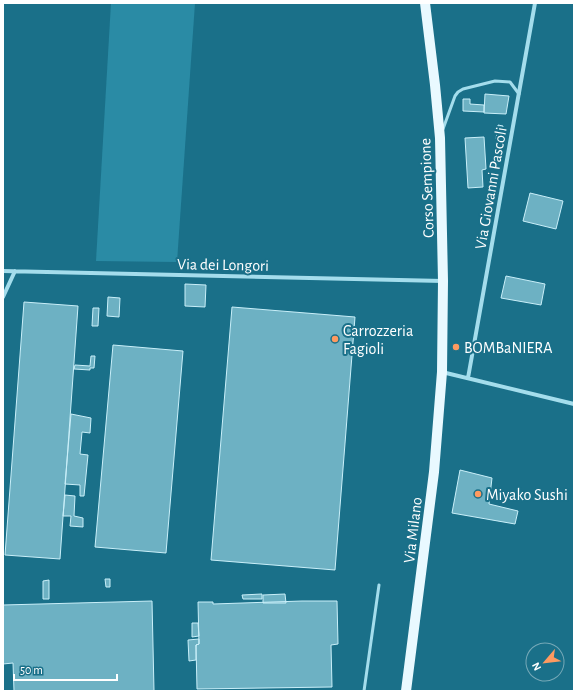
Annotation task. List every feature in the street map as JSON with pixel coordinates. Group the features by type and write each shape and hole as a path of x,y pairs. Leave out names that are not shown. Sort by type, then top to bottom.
{"main road":[{"name":"Corso Sempione","path":"426,3 440,138 443,281 442,372"},
{"name":"Via Milano","path":"406,691 434,472 442,372"}],"street":[{"name":"Via Giovanni Pascoli","path":"468,378 535,3"},
{"name":"Via dei Longori","path":"3,271 443,281"},
{"path":"3,297 15,271"},
{"path":"442,372 574,404"}],"lane":[{"path":"440,138 455,96 463,89 499,81 510,82 519,94"},
{"path":"364,691 379,585"}],"shaded area":[{"path":"111,3 195,3 177,262 96,261"}],"building":[{"path":"485,94 509,96 506,114 484,113"},
{"path":"463,99 470,99 470,104 484,105 484,112 463,111"},
{"path":"498,125 503,126 501,139 496,139"},
{"path":"484,137 486,169 482,170 483,187 468,188 465,138"},
{"path":"530,193 563,201 556,229 523,221"},
{"path":"506,276 545,284 541,305 501,298"},
{"path":"185,284 206,285 205,307 185,306"},
{"path":"108,297 120,298 119,317 107,316"},
{"path":"24,302 78,306 60,559 5,555"},
{"path":"232,307 355,317 335,570 211,560"},
{"path":"93,308 99,308 98,326 92,326"},
{"path":"113,345 183,351 166,553 95,547"},
{"path":"91,356 95,356 94,368 90,368 90,370 74,369 75,365 90,366"},
{"path":"71,414 91,418 90,433 82,432 80,454 88,455 84,496 80,496 80,485 65,484"},
{"path":"460,470 492,478 489,504 518,511 515,524 452,513"},
{"path":"65,495 75,496 74,516 83,518 83,527 70,526 71,516 63,516"},
{"path":"105,579 110,579 110,587 106,587"},
{"path":"49,580 49,599 43,599 43,581"},
{"path":"262,594 262,599 243,599 242,595"},
{"path":"285,594 286,603 263,603 263,595"},
{"path":"152,601 154,691 14,691 13,663 3,664 3,605"},
{"path":"337,601 338,644 331,645 332,687 197,689 196,645 199,644 198,602 213,602 213,604"},
{"path":"192,623 198,623 199,636 192,637"},
{"path":"199,639 199,644 196,645 196,660 189,661 188,640"}],"place":[{"name":"Carrozzeria Fagioli","path":"335,339"},
{"name":"BOMBaNIERA","path":"456,347"},
{"name":"Miyako Sushi","path":"478,494"}]}
